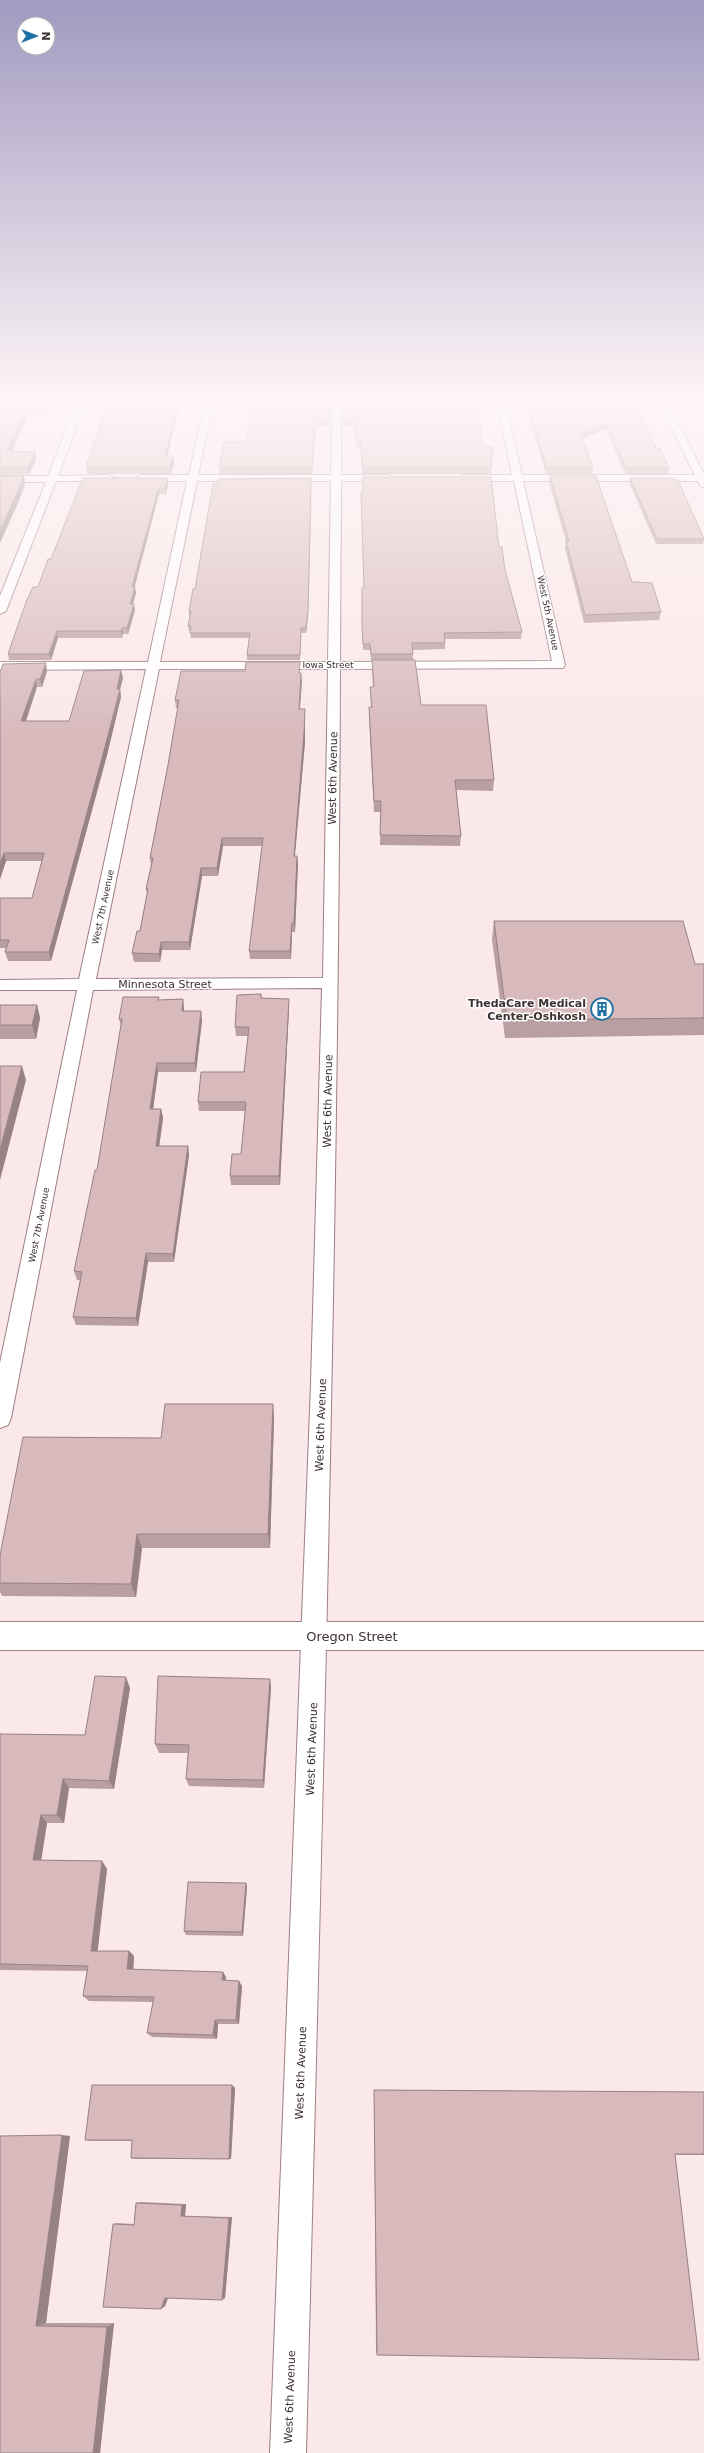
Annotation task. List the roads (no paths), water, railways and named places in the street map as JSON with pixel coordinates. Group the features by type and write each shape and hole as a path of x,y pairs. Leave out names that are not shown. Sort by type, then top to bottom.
{"main road":[{"name":"Oregon Street","path":"0,1636 704,1636"}],"street":[{"path":"0,611 40,511"},
{"name":"West 7th Avenue","path":"0,1418 86,985 155,665 186,511"},
{"name":"West 6th Avenue","path":"288,2453 316,1636 331,983 336,511"},
{"name":"West 5th Avenue","path":"525,511 559,665"},
{"name":"Iowa Street","path":"0,666 559,665"},
{"name":"Minnesota Street","path":"0,985 331,983"}],"place":[{"name":"ThedaCare Medical Center-Oshkosh","path":"602,1009"}]}
